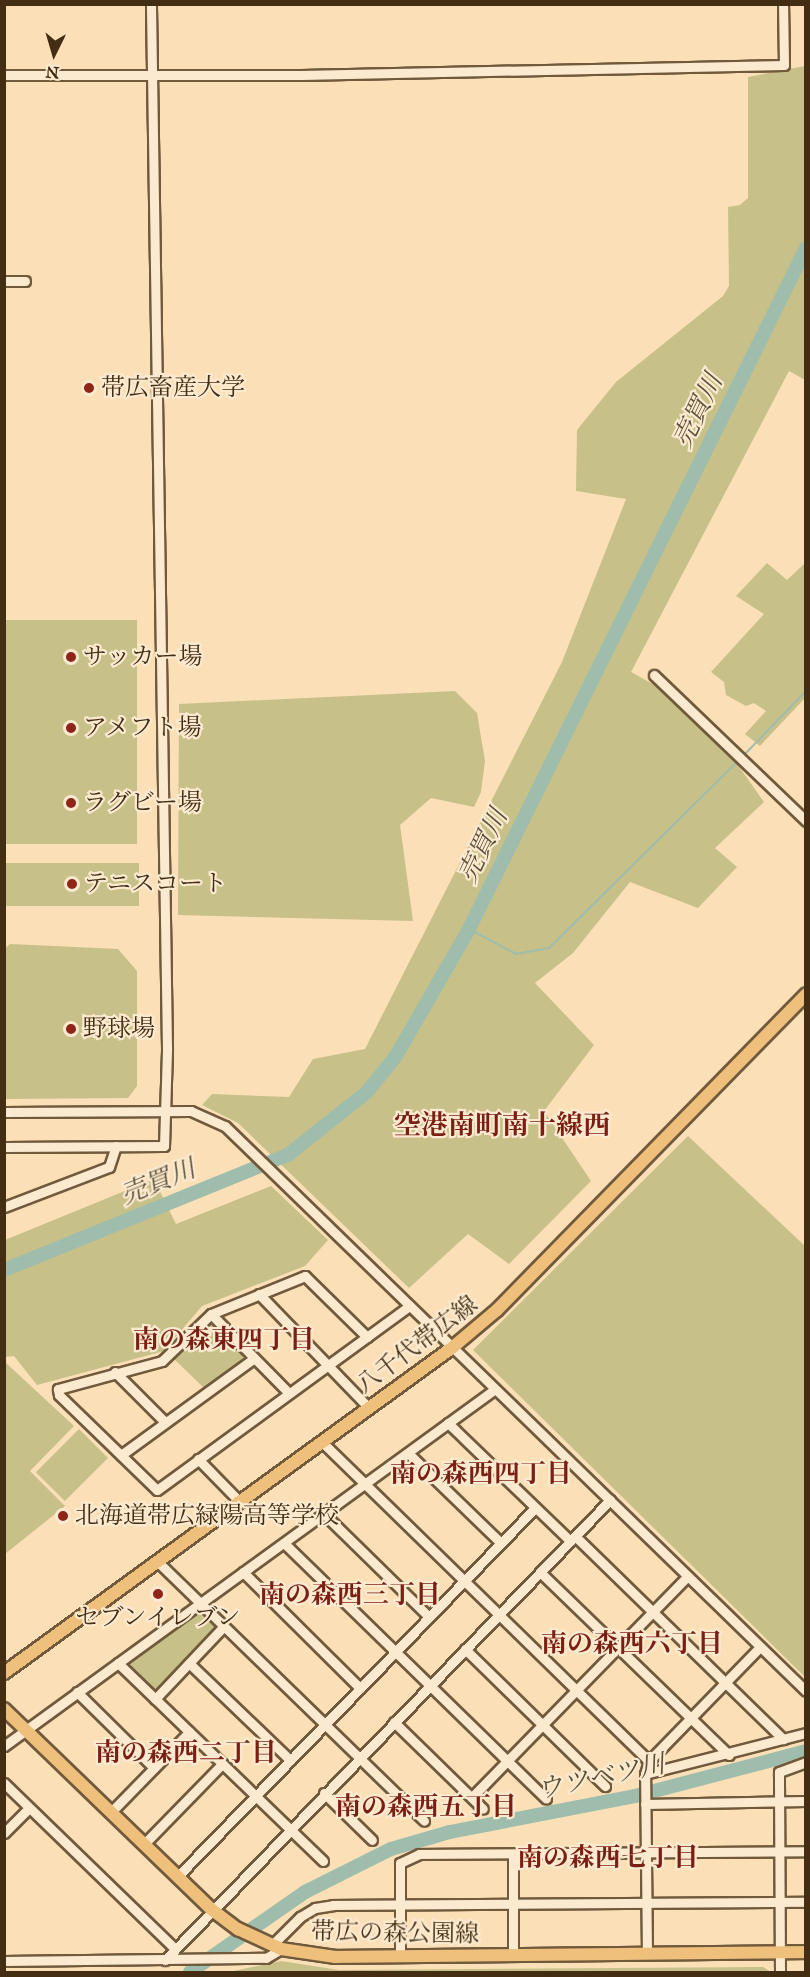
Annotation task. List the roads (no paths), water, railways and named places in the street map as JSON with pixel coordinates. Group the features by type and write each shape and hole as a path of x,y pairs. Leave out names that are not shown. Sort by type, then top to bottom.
{"main road":[{"name":"八千代帯広線","path":"4,1673 453,1347 505,1302 806,994"},
{"name":"帯広の森公園線","path":"4,1709 212,1909 238,1929 277,1947 319,1956 806,1952"}],"street":[{"path":"4,1147 164,1146 167,1048 154,282 155,134 150,73 151,4"},
{"path":"4,75 150,73 301,75 784,65 783,4"},
{"path":"4,281 25,281"},
{"path":"654,675 806,821"},
{"path":"4,1112 164,1110 191,1111 212,1119 254,1152 409,1306 806,1691"},
{"path":"4,1207 109,1167 116,1146"},
{"path":"367,1337 305,1276 211,1314 162,1361 58,1389 59,1395 157,1490 328,1364 367,1337 409,1306"},
{"path":"259,1294 369,1408"},
{"path":"211,1314 289,1393"},
{"path":"121,1455 253,1359"},
{"path":"115,1372 165,1422"},
{"path":"4,1746 495,1389"},
{"path":"448,1423 535,1508 573,1538 654,1612 783,1739"},
{"path":"322,1442 649,1761"},
{"path":"408,1452 501,1543"},
{"path":"198,1459 240,1503"},
{"path":"165,1960 174,1948 610,1500"},
{"path":"177,1877 535,1508"},
{"path":"324,1514 429,1617"},
{"path":"284,1543 546,1799"},
{"path":"158,1562 424,1821"},
{"path":"243,1572 360,1688"},
{"path":"540,1572 729,1755"},
{"path":"472,1797 508,1763 687,1577"},
{"path":"155,1699 224,1626"},
{"path":"647,1954 645,1778 649,1761 692,1720 760,1647"},
{"path":"465,1649 605,1786"},
{"path":"118,1663 323,1861"},
{"path":"190,1664 291,1760"},
{"path":"77,1692 154,1768"},
{"path":"394,1722 483,1809"},
{"path":"111,1812 189,1732"},
{"path":"645,1778 806,1733"},
{"path":"780,1972 778,1851 781,1768 806,1762"},
{"path":"144,1844 222,1764"},
{"path":"4,1783 174,1948"},
{"path":"324,1793 372,1840"},
{"path":"645,1801 806,1801"},
{"path":"4,1833 29,1808"},
{"path":"400,1956 403,1859 419,1854 806,1851"},
{"path":"513,1854 513,1955"},
{"path":"4,1961 266,1958 277,1947 284,1930 315,1908 645,1902 806,1902"}],"waterway":[{"name":"売買川","path":"4,1270 289,1154 367,1092 396,1056 469,929 806,248"},
{"path":"743,756 806,691"},
{"path":"469,929 516,954 549,948 739,760"},
{"name":"ウツベツ川","path":"190,1972 305,1892 391,1849 450,1832 635,1796 806,1751"}],"place":[{"name":"帯広畜産大学","path":"89,388"},
{"name":"サッカー場","path":"71,657"},
{"name":"アメフト場","path":"71,728"},
{"name":"ラグビー場","path":"71,803"},
{"name":"テニスコート","path":"72,884"},
{"name":"野球場","path":"71,1029"},
{"name":"北海道帯広緑陽高等学校","path":"63,1516"},
{"name":"セブンイレブン","path":"158,1594"}],"district":[{"name":"空港南町南十線西","path":"502,1125"},
{"name":"南の森東四丁目","path":"224,1340"},
{"name":"南の森西四丁目","path":"481,1474"},
{"name":"南の森西三丁目","path":"350,1595"},
{"name":"南の森西六丁目","path":"632,1644"},
{"name":"南の森西二丁目","path":"186,1753"},
{"name":"南の森西五丁目","path":"426,1807"},
{"name":"南の森西七丁目","path":"608,1858"}]}
